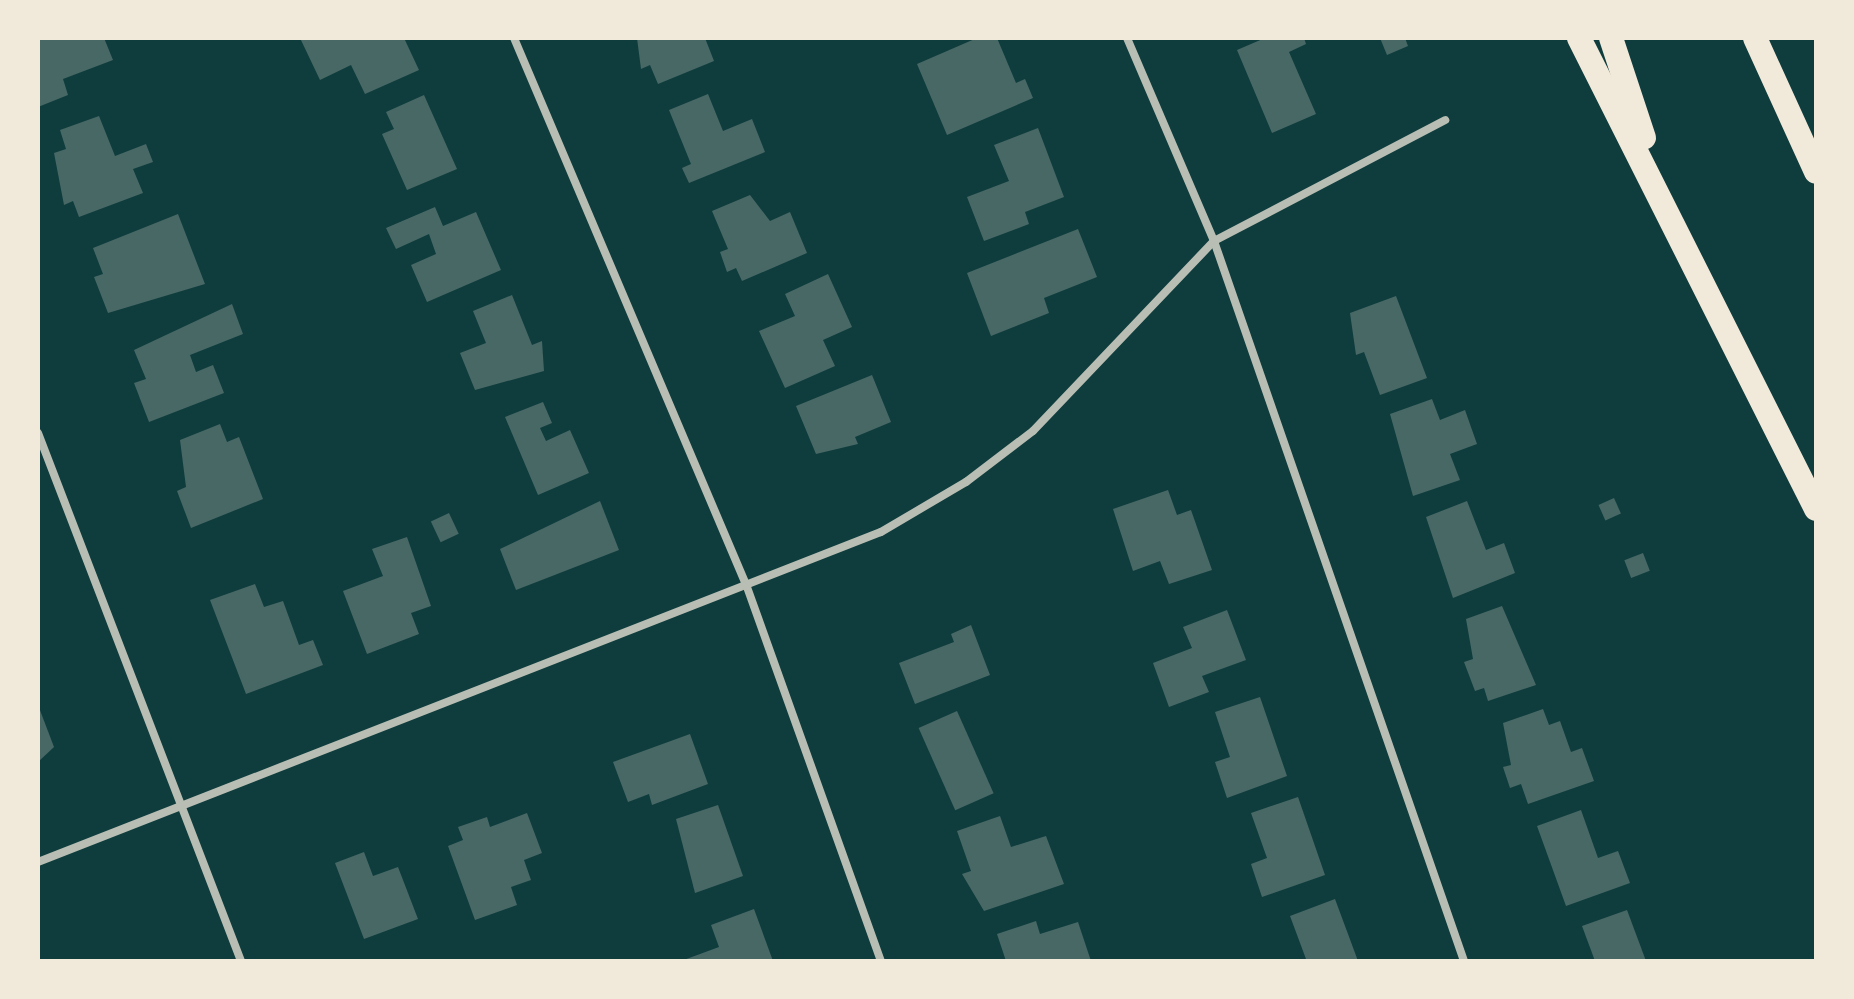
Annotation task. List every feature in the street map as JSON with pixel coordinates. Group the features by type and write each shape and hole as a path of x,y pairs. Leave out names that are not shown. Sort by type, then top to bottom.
{"highway":[{"path":"1579,38 1816,509"},
{"path":"1611,38 1669,215"},
{"path":"1755,38 1816,172"}],"street":[{"path":"514,38 747,587 881,961"},
{"path":"1127,38 1214,241 1464,961"},
{"path":"38,862 881,532 966,482 1060,406 1214,241 1445,120"},
{"path":"38,433 241,961"}],"building":[{"path":"38,38 104,38 113,60 63,79 68,95 38,107"},
{"path":"300,38 404,38 419,70 365,94 351,65 320,80"},
{"path":"637,38 705,38 714,61 658,84 650,65 641,69"},
{"path":"977,38 997,38 1016,83 1025,79 1033,98 947,135 917,64"},
{"path":"1265,38 1304,38 1306,44 1289,52 1316,114 1272,133 1237,50"},
{"path":"1380,38 1405,38 1408,46 1387,55"},
{"path":"708,94 723,131 752,119 765,152 689,183 682,168 691,164 669,110"},
{"path":"424,95 457,169 407,190 382,134 394,129 386,112"},
{"path":"99,116 115,156 146,144 153,162 133,169 143,193 79,217 73,201 64,205 54,153 66,149 60,130"},
{"path":"1038,128 1064,197 1025,212 1029,224 984,241 967,197 1009,181 994,145"},
{"path":"750,195 770,221 790,212 807,253 742,281 736,268 727,272 720,252 728,249 712,211"},
{"path":"435,207 443,226 476,212 501,270 427,302 411,265 436,254 429,234 396,249 386,228"},
{"path":"178,214 205,284 108,313 94,277 103,274 93,248"},
{"path":"1078,229 1097,277 1044,298 1049,313 991,336 967,273"},
{"path":"828,274 852,327 823,340 835,366 785,388 759,331 795,316 785,294"},
{"path":"512,295 532,345 542,341 544,371 475,390 460,353 486,343 473,311"},
{"path":"1396,296 1427,378 1380,395 1364,352 1356,355 1350,313"},
{"path":"232,304 243,334 190,355 196,372 213,365 224,393 149,422 134,383 146,379 134,350"},
{"path":"872,375 891,422 855,437 858,444 816,454 796,406"},
{"path":"1432,399 1440,420 1465,410 1477,444 1450,454 1460,480 1413,496 1390,414"},
{"path":"543,402 552,423 540,428 546,441 570,430 589,473 538,495 505,417"},
{"path":"220,424 227,442 239,437 263,499 191,528 177,491 186,487 180,440"},
{"path":"1168,490 1177,515 1191,510 1212,570 1169,584 1160,561 1133,571 1113,509"},
{"path":"1614,498 1621,514 1605,520 1598,505"},
{"path":"600,501 619,550 516,590 500,549"},
{"path":"1467,501 1486,550 1504,543 1515,573 1453,598 1426,517"},
{"path":"449,513 459,534 441,542 431,521"},
{"path":"407,537 431,606 411,613 419,634 367,654 343,591 383,576 372,549"},
{"path":"1643,553 1650,571 1631,578 1624,560"},
{"path":"255,584 264,607 283,601 299,645 313,640 323,665 246,694 210,600"},
{"path":"1502,606 1536,685 1488,701 1484,688 1475,691 1464,662 1473,659 1466,619"},
{"path":"1227,610 1246,660 1202,676 1209,692 1169,707 1153,663 1192,648 1183,627"},
{"path":"971,625 990,675 915,704 899,663 954,642 951,634"},
{"path":"1260,697 1287,776 1227,798 1215,762 1230,757 1215,712"},
{"path":"38,705 54,747 38,762"},
{"path":"1543,709 1549,725 1560,721 1571,752 1582,748 1594,781 1528,804 1521,784 1510,788 1503,767 1511,765 1503,723"},
{"path":"957,711 994,793 955,810 919,728"},
{"path":"690,734 708,784 652,805 649,794 628,802 613,762"},
{"path":"1298,797 1325,875 1262,897 1251,864 1267,858 1251,813"},
{"path":"718,805 743,876 695,893 676,819"},
{"path":"1581,810 1598,858 1618,851 1630,883 1566,906 1537,826"},
{"path":"527,813 542,853 524,860 531,880 511,887 517,905 475,920 448,846 463,840 458,827 487,817 490,827"},
{"path":"1000,816 1011,847 1046,836 1064,884 984,911 962,874 971,871 957,831"},
{"path":"364,852 373,876 398,867 418,919 364,939 335,863"},
{"path":"1335,899 1358,961 1300,961 1306,959 1290,916"},
{"path":"754,909 773,961 681,961 719,947 711,925"},
{"path":"1627,910 1646,961 1595,961 1582,926"},
{"path":"1036,921 1040,934 1078,922 1091,961 1006,961 997,934"}]}
